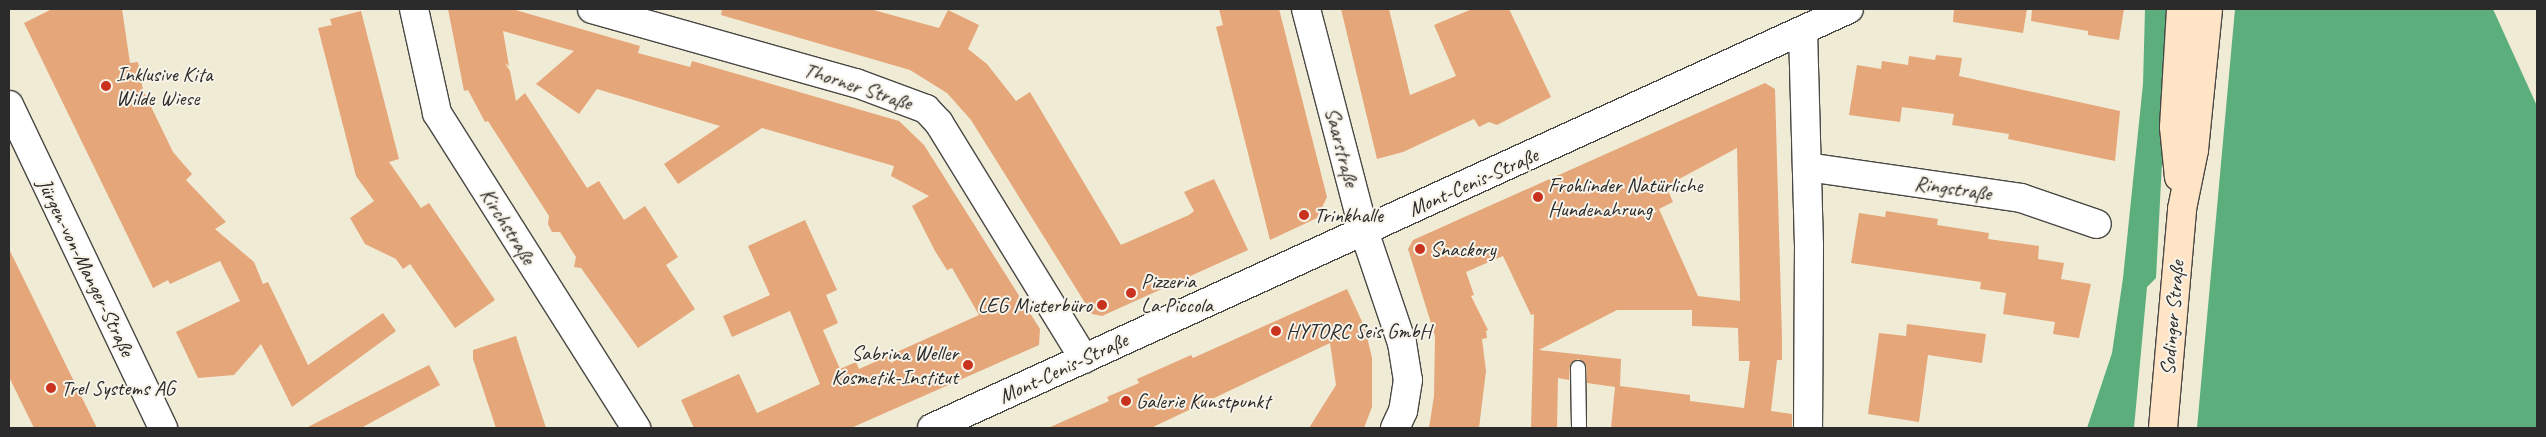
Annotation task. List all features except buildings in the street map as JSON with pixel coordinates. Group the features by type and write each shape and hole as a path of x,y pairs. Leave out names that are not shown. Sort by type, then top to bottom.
{"main road":[{"name":"Sodinger Straße","path":"2181,9 2174,127 2182,209"},
{"name":"Sodinger Straße","path":"2163,428 2182,209 2194,150 2208,9"}],"street":[{"name":"Kirchstraße","path":"414,9 437,113 636,428"},
{"name":"Thorner Straße","path":"592,9 856,83 926,109 939,123 1084,359"},
{"name":"Saarstraße","path":"1306,9 1364,231 1402,343 1408,380 1403,411 1395,428"},
{"name":"Mont-Cenis-Straße","path":"932,428 1846,10"},
{"path":"1802,31 1807,167 1808,428"},
{"name":"Jürgen-von-Manger-Straße","path":"9,105 163,428"},
{"name":"Ringstraße","path":"1807,167 2021,198 2097,224"}],"lane":[{"path":"1578,368 1579,428"}],"green space":[{"path":"2145,9 2170,9 2156,278 2147,287 2134,428 2087,428 2112,353 2123,278 2143,84"},
{"path":"2235,9 2493,9 2537,106 2537,428 2197,428"}],"place":[{"name":"Inklusive Kita Wilde Wiese","path":"106,86"},
{"name":"Frohlinder Natürliche Hundenahrung","path":"1538,197"},
{"name":"Trinkhalle","path":"1304,215"},
{"name":"Snackory","path":"1420,249"},
{"name":"Pizzeria La Piccola","path":"1131,293"},
{"name":"LEG Mieterbüro","path":"1102,305"},
{"name":"HYTORC Seis GmbH","path":"1276,331"},
{"name":"Sabrina Weller Kosmetik-Institut","path":"968,365"},
{"name":"Trel Systems AG","path":"51,388"},
{"name":"Galerie Kunstpunkt","path":"1126,401"}]}
